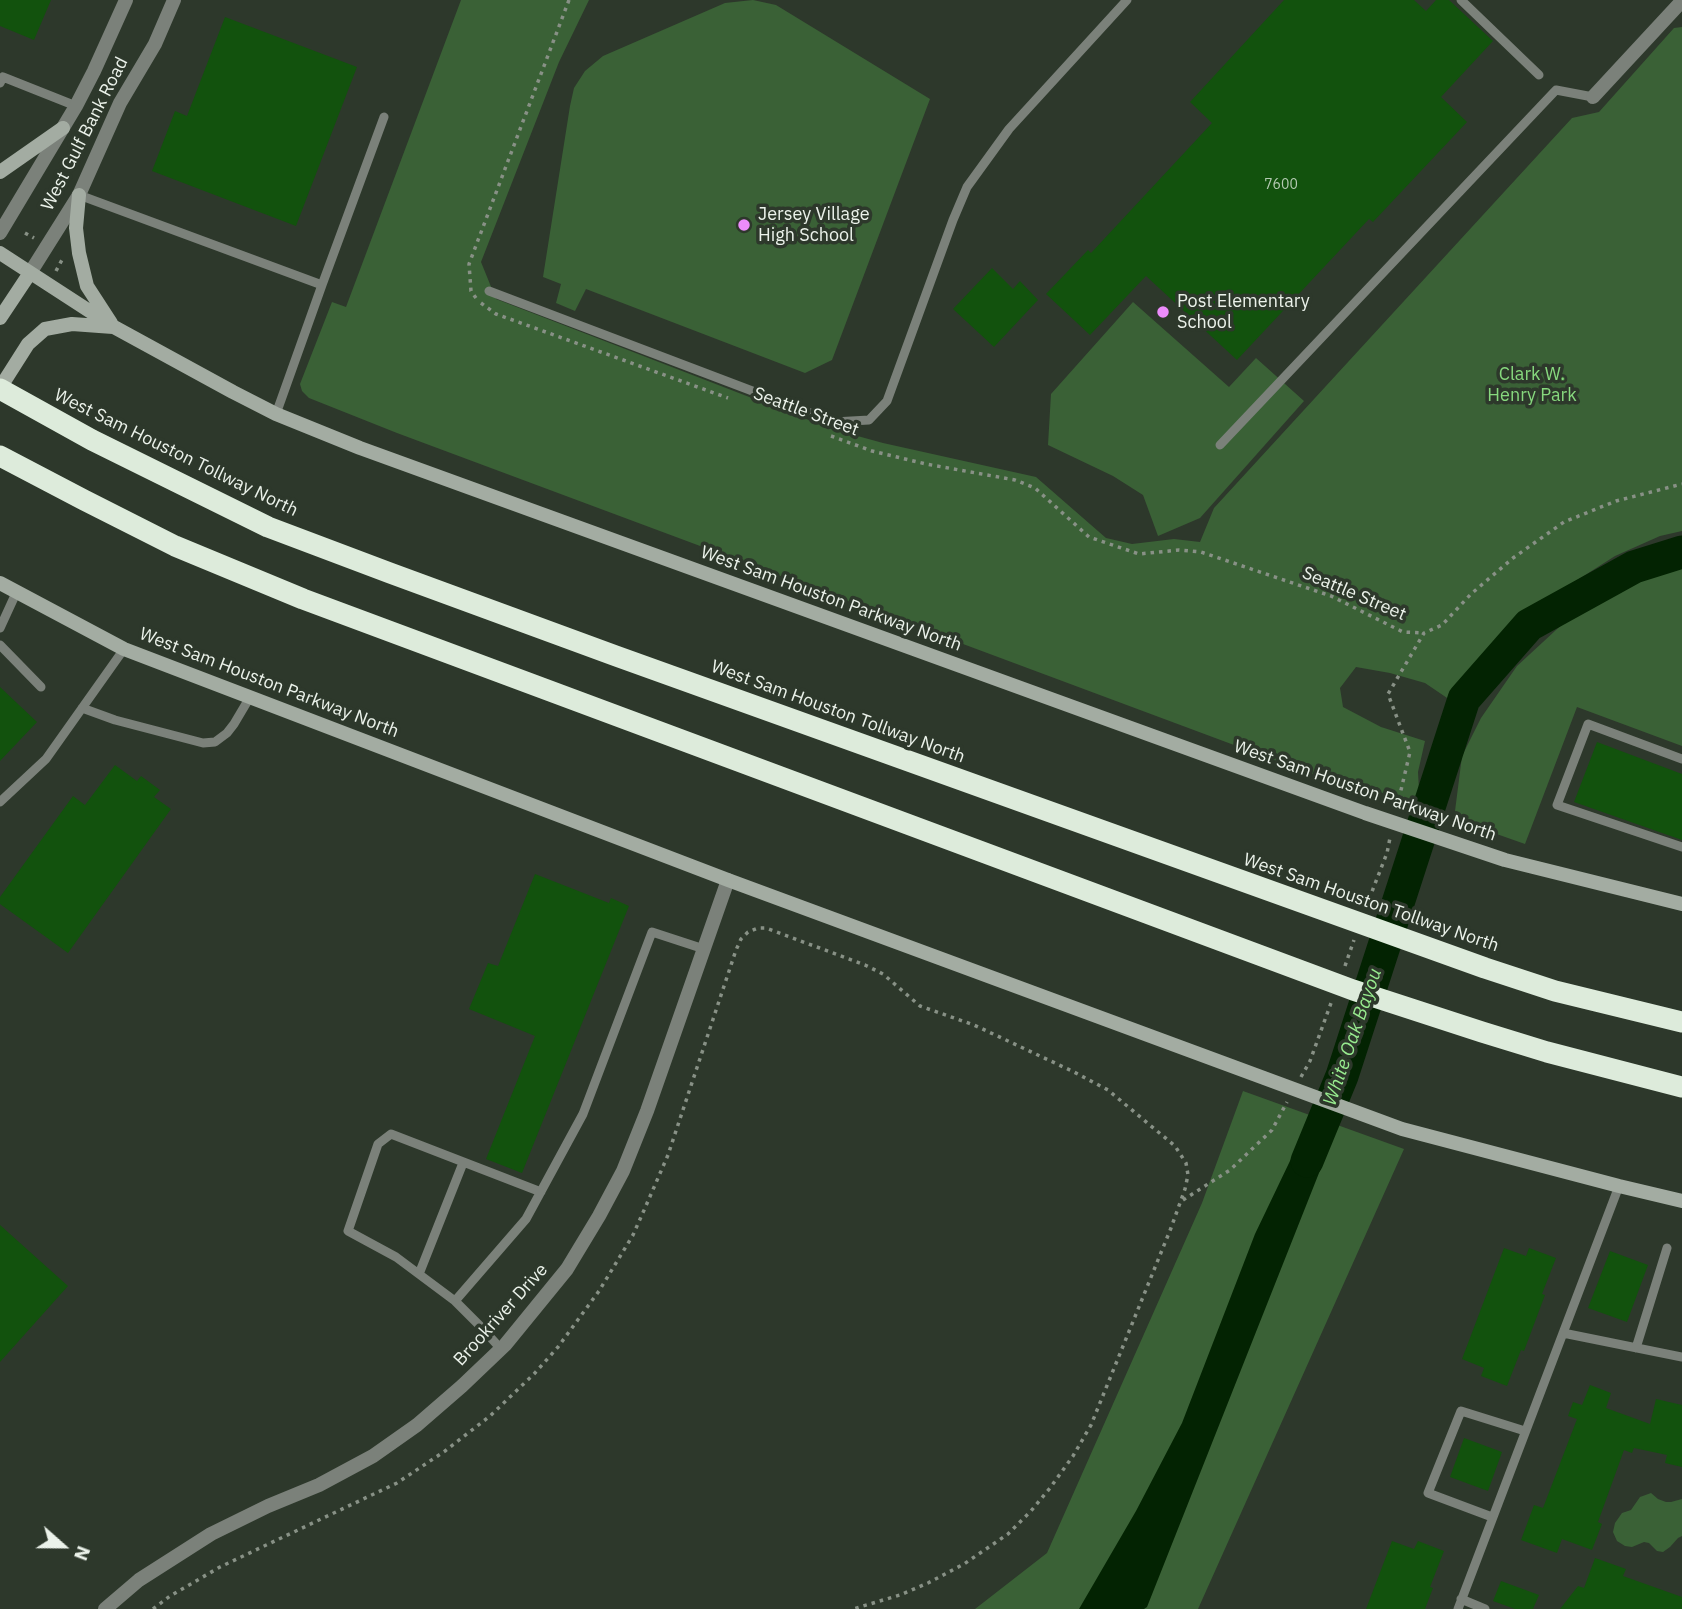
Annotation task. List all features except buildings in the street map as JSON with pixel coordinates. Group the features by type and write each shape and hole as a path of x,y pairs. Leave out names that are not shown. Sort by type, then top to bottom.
{"highway":[{"name":"West Sam Houston Tollway North","path":"0,389 92,440 268,527 616,656 1485,968 1555,991 1682,1022"},
{"path":"0,456 175,546 303,599 1301,971 1445,1021 1559,1055 1682,1087"}],"main road":[{"path":"0,172 63,128"},
{"path":"79,195 76,228 87,286 114,327"},
{"name":"West Sam Houston Parkway North","path":"0,253 114,327 276,414 373,453 1365,813 1506,860 1682,904"},
{"name":"West Gulf Bank Road","path":"0,317 30,273"},
{"path":"0,389 27,344 45,329 72,324 114,327"},
{"name":"West Sam Houston Parkway North","path":"0,583 124,649 728,880 1264,1079 1402,1129 1682,1200"}],"street":[{"name":"West Gulf Bank Road","path":"0,233 76,106 126,0"},
{"name":"West Gulf Bank Road","path":"30,273 79,195 120,103 155,44 174,0"},
{"path":"1592,97 1682,1"},
{"name":"Brookriver Drive","path":"106,1609 138,1580 211,1535 373,1456 426,1417 501,1349 567,1269 623,1171 647,1111 728,880"}],"lane":[{"path":"489,291 834,422 869,420 887,401 967,187 1009,129 1127,0"},
{"path":"1461,0 1539,75"},
{"path":"0,83 3,78 76,106"},
{"path":"1220,445 1556,90 1592,97"},
{"path":"276,414 384,117"},
{"path":"79,195 322,285"},
{"path":"0,628 17,591"},
{"path":"0,645 41,687"},
{"path":"0,802 46,759 124,649"},
{"path":"82,708 115,720 203,743 215,742 227,733 250,697"},
{"path":"1682,759 1588,724 1557,805 1682,847"},
{"path":"455,1301 526,1219 583,1114 652,932 704,949"},
{"path":"501,1349 455,1301 396,1257 348,1231 378,1144 391,1134 541,1192"},
{"path":"419,1274 463,1163"},
{"path":"1458,1609 1619,1186"},
{"path":"1636,1348 1667,1248"},
{"path":"1563,1333 1682,1357"},
{"path":"1492,1517 1427,1493 1461,1411 1525,1431"},
{"path":"1461,1599 1485,1609"}],"path":[{"name":"Seattle Street","path":"569,0 469,264 471,291 480,303 496,314 730,399"},
{"path":"25,233 34,238"},
{"path":"56,271 65,255 60,252"},
{"name":"Seattle Street","path":"820,432 872,451 1015,480 1035,488 1089,537 1139,554 1179,550 1201,552 1331,597 1403,632 1424,633 1442,625 1471,594 1513,558 1564,522 1616,501 1682,484"},
{"path":"153,1609 220,1567 397,1483 489,1416 534,1374 558,1347 599,1291 632,1235 668,1155 736,950 741,939 758,928 864,965 883,974 920,1006 974,1025 1108,1090 1175,1146 1186,1163 1188,1175 1171,1228 1091,1425 1050,1488 1008,1534 964,1564 900,1595 853,1609"}],"green space":[{"name":"Clark W. Henry Park","path":"461,0 589,0 559,62 481,262 496,299 832,429 1036,477 1106,538 1132,544 1174,539 1200,542 1214,508 1572,118 1599,112 1674,28 1682,27 1682,531 1660,536 1615,556 1557,593 1518,623 1456,704 1425,683 1356,667 1340,688 1343,707 1381,727 1425,741 1418,772 1420,808 1365,786 1352,789 309,398 302,391 300,384 332,302 346,307"},
{"path":"753,0 776,5 930,99 832,360 805,373 586,289 575,311 556,303 561,284 543,277 570,106 574,88 585,71 603,56 725,3"},
{"path":"1133,302 1229,387 1256,358 1304,401 1200,518 1158,536 1143,495 1113,476 1048,445 1051,394"},
{"path":"1682,557 1682,746 1577,707 1525,844 1454,819 1462,756 1481,718 1517,666 1569,618 1637,575"},
{"path":"1243,1091 1404,1149 1198,1609 975,1609 1047,1553 1202,1203"},
{"path":"1651,1493 1666,1502 1682,1499 1682,1536 1663,1552 1644,1542 1632,1547 1625,1546 1617,1541 1613,1532 1622,1513 1631,1510 1640,1497"}],"shaded area":[{"path":"1312,1115 1338,1125 1147,1607 1079,1609 1136,1511 1182,1423 1255,1234"}],"waterway":[{"name":"White Oak Bayou","path":"1307,1161 1342,1076 1464,699 1529,625 1634,567 1682,552"}],"place":[{"name":"Jersey Village High School","path":"744,225"},
{"name":"Post Elementary School","path":"1163,312"}]}
